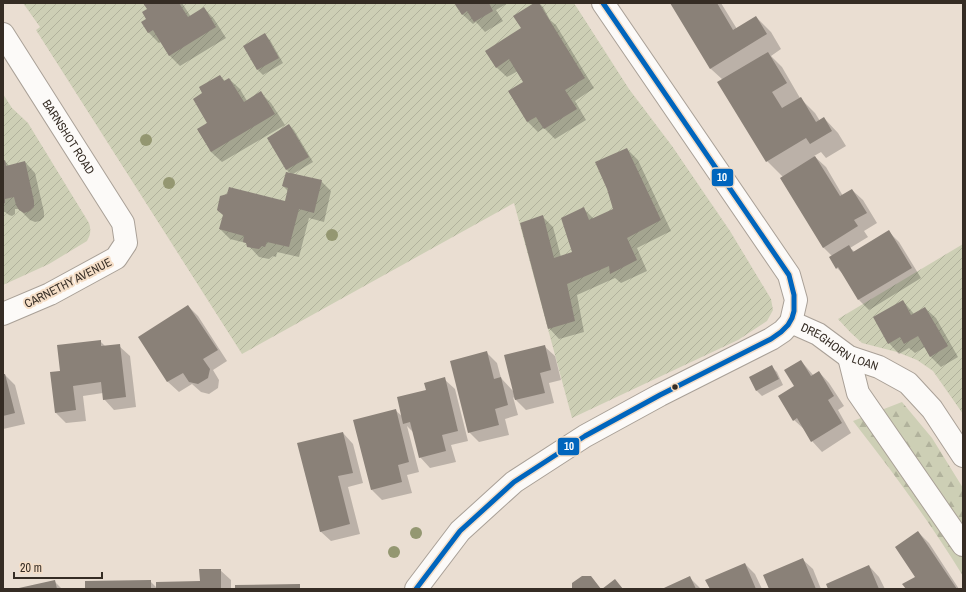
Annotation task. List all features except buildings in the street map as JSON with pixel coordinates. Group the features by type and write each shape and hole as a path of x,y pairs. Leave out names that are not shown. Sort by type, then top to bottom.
{"street":[{"name":"DREGHORN LOAN","path":"603,3 789,275 796,300 791,322 818,334 849,357 880,367 908,383 932,408 963,456"},
{"name":"BARNSHOT ROAD","path":"3,34 123,223 126,243"},
{"name":"CARNETHY AVENUE","path":"3,314 50,294 116,258 126,243"},
{"path":"416,589 460,531 514,482 585,436 660,395 771,339 783,331 791,322"},
{"path":"849,357 858,393 963,546"}],"green space":[{"path":"23,3 574,3 629,89 672,146 730,231 771,299 773,310 767,321 738,340 572,418 514,203 242,354 36,30 40,27"},
{"path":"3,94 12,108 28,123 89,223 90,230 87,241 49,264 3,285"},
{"path":"963,244 963,414 933,371 917,360 897,352 862,343 838,319"},
{"path":"902,402 932,438 963,488 963,576 910,497 853,421"}],"transit line":[{"name":"10","path":"416,589 460,531 514,482 585,436 660,395 771,339 781,332 792,318 794,311 794,295 789,275 603,3"}]}
